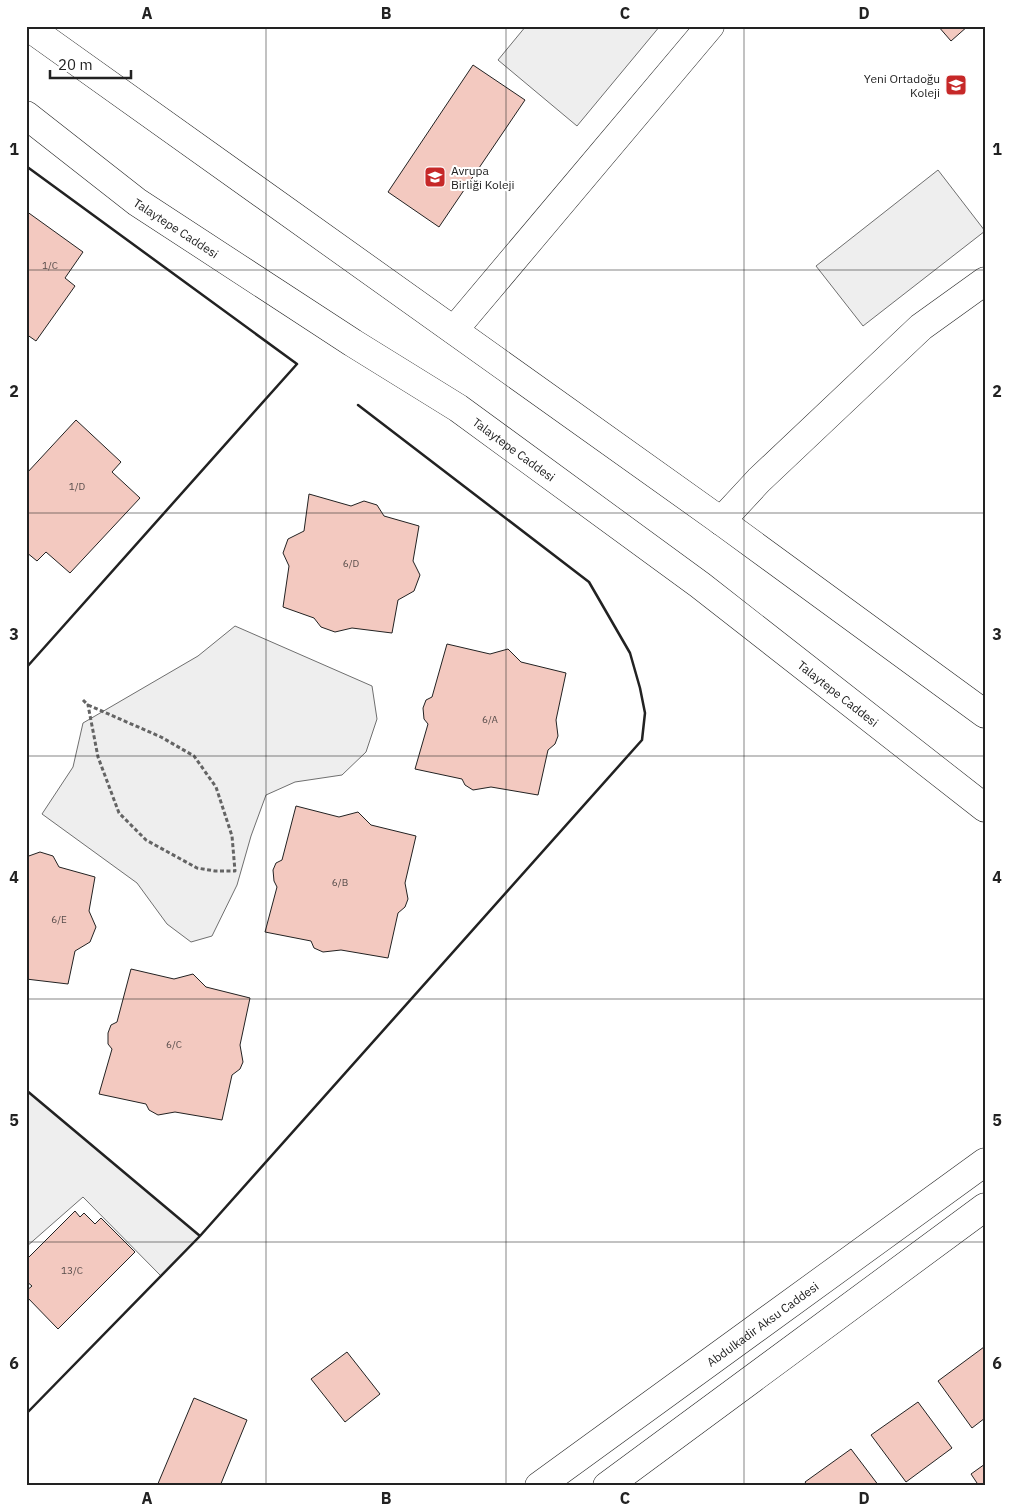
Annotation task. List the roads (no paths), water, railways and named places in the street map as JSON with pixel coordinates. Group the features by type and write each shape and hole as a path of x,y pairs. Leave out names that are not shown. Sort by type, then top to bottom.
{"main road":[{"path":"27,26 721,521 985,714"},
{"path":"454,330 710,26"},
{"name":"Talaytepe Caddesi","path":"26,115 138,202 458,408 700,585 985,808"},
{"path":"721,521 759,480 921,327 985,281"},
{"name":"Abdulkadir Aksu Caddesi","path":"539,1486 985,1162"},
{"path":"607,1486 985,1206"}],"place":[{"name":"Yeni Ortadoğu Koleji","path":"956,85"},
{"name":"Avrupa Birliği Koleji","path":"435,177"}]}
